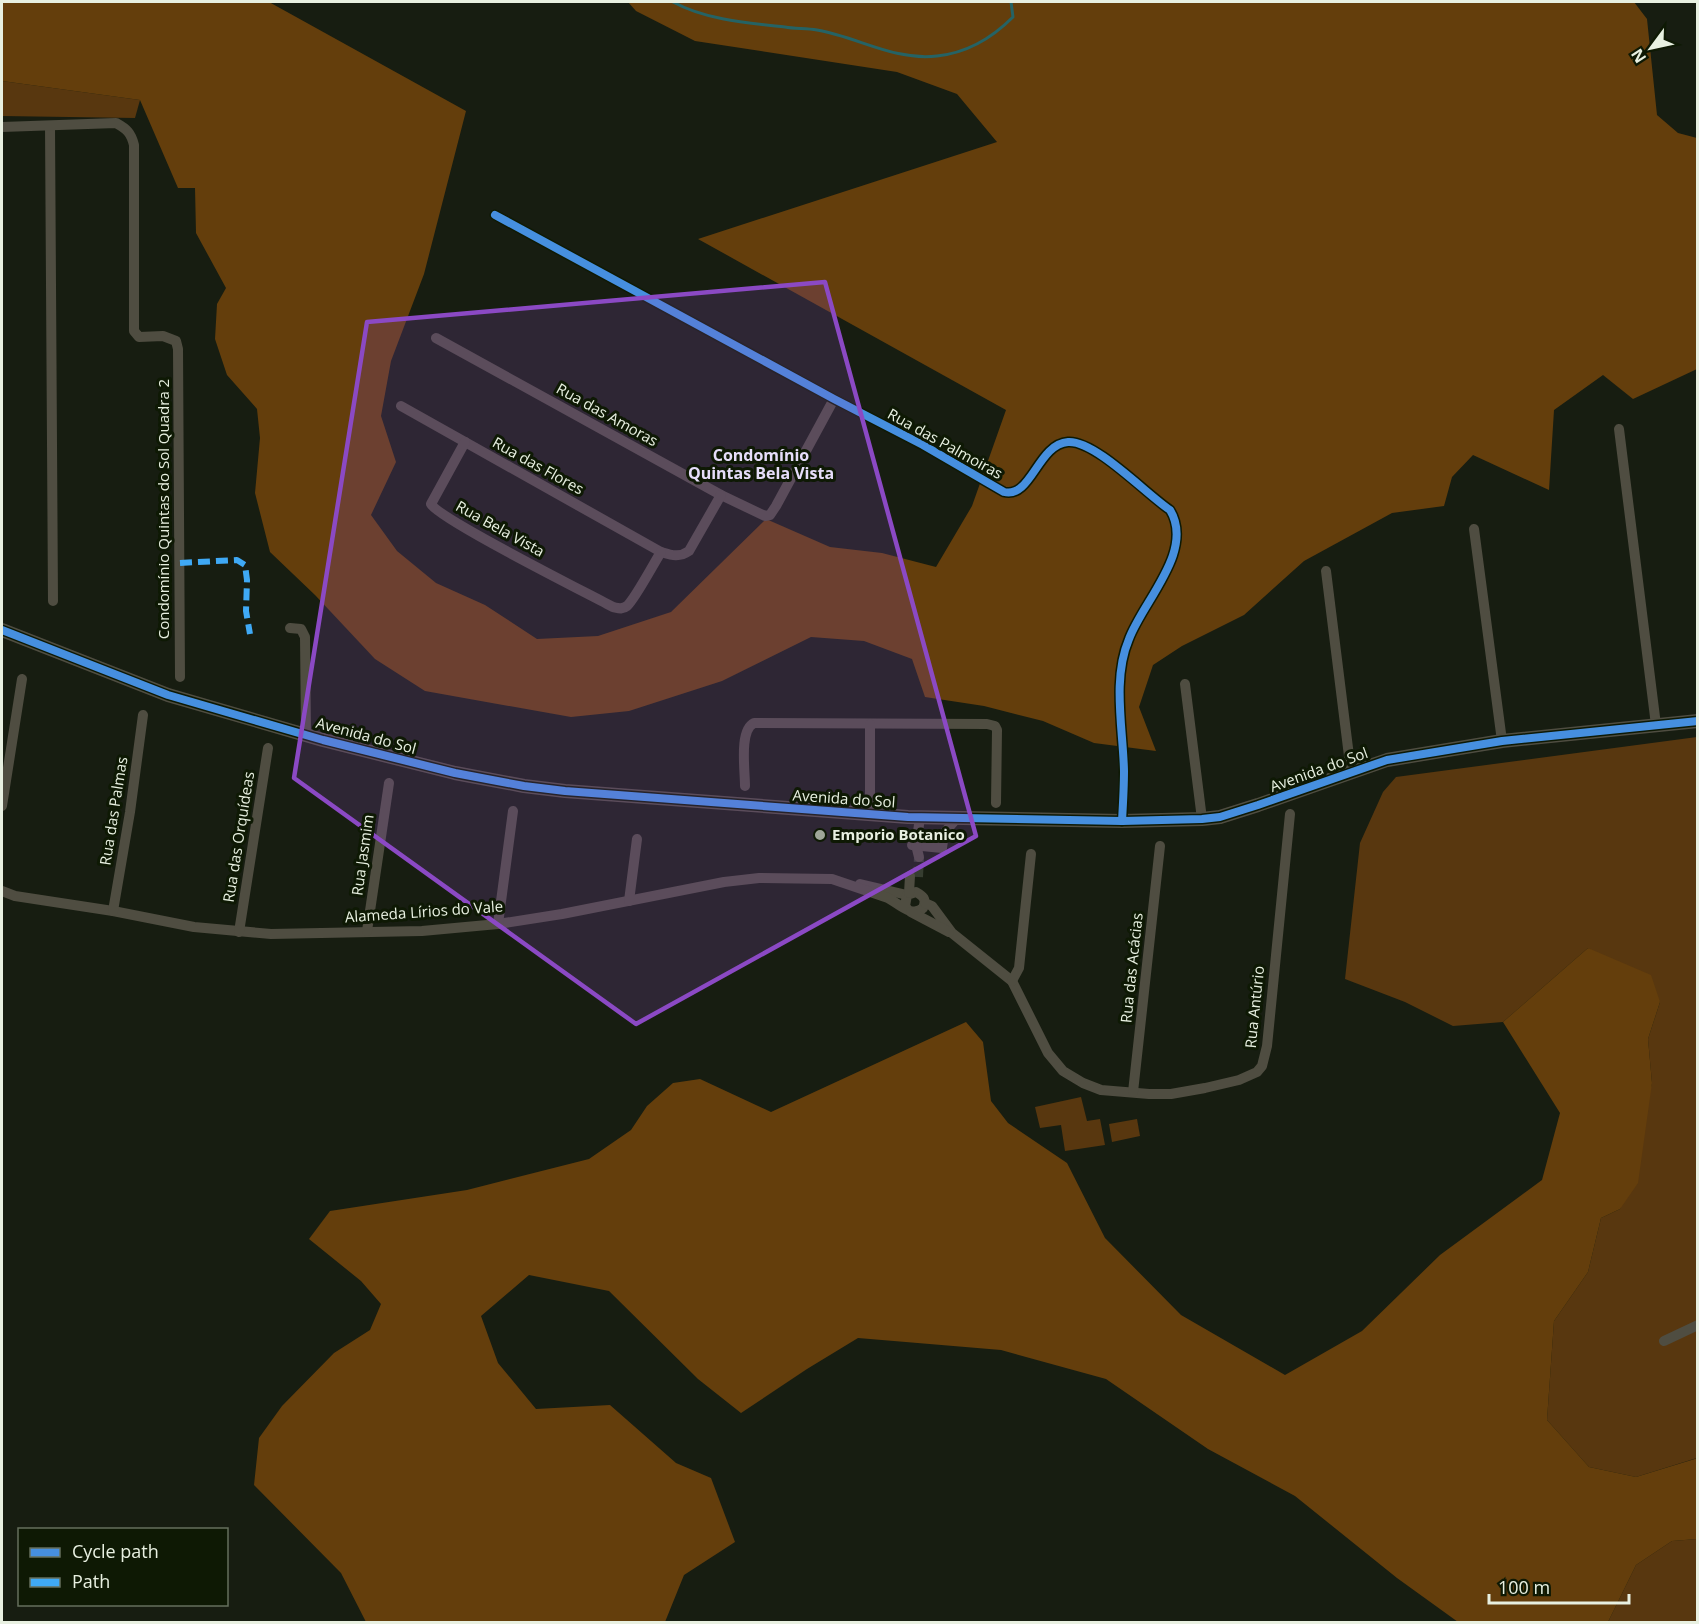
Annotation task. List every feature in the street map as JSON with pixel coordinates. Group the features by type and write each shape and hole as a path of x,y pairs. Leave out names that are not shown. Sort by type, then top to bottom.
{"street":[{"name":"Condomínio Quintas do Sol Quadra 2","path":"50,126 116,123 126,128 131,134 134,146 134,331 136,335 145,338 163,336 176,341 178,349 180,677"},
{"path":"2,127 50,126 53,602"},
{"name":"Rua das Palmoiras","path":"495,215 922,445 985,483 1010,494 1015,493 1026,483 1055,446 1067,442 1080,443 1108,460 1170,510 1178,537 1172,561 1134,626 1124,651 1120,678 1124,771 1122,821"},
{"name":"Rua das Amoras","path":"436,338 721,495 765,516 770,515 776,506 834,399"},
{"name":"Rua das Flores","path":"400,406 661,552"},
{"path":"1619,429 1656,725"},
{"name":"Rua Bela Vista","path":"465,442 432,499 433,507 471,531 620,609 632,600 661,552"},
{"path":"661,552 679,556 689,551 721,495"},
{"path":"1474,529 1502,741"},
{"path":"1326,571 1351,771"},
{"path":"290,628 301,629 305,637 306,735"},
{"name":"Avenida do Sol","path":"2,630 168,695 402,760 524,786 589,794 914,817 1122,821 1220,817 1387,760 1502,741 1698,720"},
{"path":"2,806 22,679"},
{"path":"1185,684 1202,819"},
{"name":"Rua das Palmas","path":"113,911 130,812 142,715"},
{"path":"745,786 745,732 750,724 754,723 995,726 998,747 996,803"},
{"path":"870,724 870,814"},
{"name":"Rua das Orquídeas","path":"239,932 268,748"},
{"name":"Rua Jasmim","path":"367,931 389,783"},
{"path":"498,924 513,811"},
{"name":"Rua Antúrio","path":"952,933 1011,981 1048,1053 1056,1064 1073,1078 1101,1090 1171,1094 1250,1076 1262,1066 1267,1046 1290,813"},
{"path":"914,817 911,823 915,851 939,848"},
{"path":"939,848 940,818"},
{"path":"939,848 944,833 957,818"},
{"path":"629,901 636,838"},
{"name":"Rua das Acácias","path":"1133,1092 1160,846"},
{"path":"1011,981 1019,968 1031,854"},
{"path":"914,876 911,893 905,906 910,911 920,911 925,903"},
{"name":"Alameda Lírios do Vale","path":"2,891 15,896 113,911 194,927 239,932 316,934 422,931 498,924 724,882 759,878 832,879 888,898 943,931 952,933"},
{"name":"Alameda Lírios do Vale","path":"848,884 863,884 911,893"},
{"path":"911,893 922,895 925,903 932,906 952,933"},
{"path":"1664,1341 1698,1325"}],"highlighted area":[{"path":"825,282 976,836 636,1024 294,778 367,322"}],"shaded area":[{"path":"2,2 269,2 466,111 424,274 391,361 381,416 396,462 371,515 397,551 436,583 485,605 537,639 598,636 671,612 766,519 830,547 882,553 936,567 972,506 1006,410 698,239 997,142 957,94 897,72 695,41 636,11 628,2 1634,2 1647,19 1657,115 1678,133 1697,138 1697,369 1633,399 1603,375 1554,410 1549,490 1473,455 1452,477 1444,506 1392,513 1304,561 1244,615 1182,646 1153,665 1139,707 1156,751 1094,743 1043,721 984,706 925,697 912,659 864,641 811,637 722,681 629,711 571,717 425,691 375,659 315,595 270,552 255,493 260,438 257,409 227,375 215,339 217,304 226,288 196,233 195,188 178,188 140,100 2,81"},
{"path":"2,81 140,100 135,118 2,116"},
{"path":"1697,737 1697,1458 1636,1477 1589,1467 1547,1420 1554,1321 1588,1272 1601,1218 1620,1209 1652,1083 1648,1039 1660,1002 1588,948 1503,1022 1453,1026 1405,1002 1345,979 1360,843 1383,792 1396,777"},
{"path":"1588,948 1651,975 1660,1002 1648,1039 1652,1083 1638,1183 1620,1209 1601,1218 1588,1272 1554,1321 1547,1420 1589,1467 1636,1477 1698,1458 1697,1539 1672,1541 1636,1565 1608,1622 1458,1622 1397,1578 1295,1496 1208,1449 1106,1379 1001,1350 858,1338 741,1413 698,1379 609,1291 529,1275 481,1316 498,1363 536,1409 610,1405 676,1463 711,1478 735,1542 684,1575 665,1622 366,1622 341,1573 254,1485 259,1438 282,1406 334,1353 370,1330 381,1304 361,1281 309,1239 330,1211 467,1190 589,1159 631,1130 647,1106 673,1083 700,1079 771,1112 966,1022 983,1042 991,1101 1008,1123 1067,1163 1105,1238 1181,1315 1285,1375 1362,1331 1440,1255 1542,1180 1560,1113 1503,1022"},
{"path":"1081,1097 1087,1121 1100,1119 1105,1145 1065,1151 1061,1125 1040,1128 1035,1107"},
{"path":"1137,1119 1140,1136 1112,1142 1109,1124"},
{"path":"1697,1539 1697,1622 1608,1622 1636,1565 1672,1541"}],"waterway":[{"path":"673,2 713,17 817,30 891,52 921,57 959,52 988,38 1013,17 1011,2"}],"tunnel":[{"path":"918,877 919,857"}],"marked path":[{"path":"180,563 237,560 245,565 246,611 250,634"}],"cycle path":[{"path":"495,215 923,445 1004,492 1013,492 1021,487 1049,452 1058,445 1068,442 1079,444 1106,458 1170,510 1176,526 1176,542 1172,559 1129,639 1121,670 1120,704 1124,771 1122,821"},
{"path":"2,630 168,695 323,740 455,773 565,791 908,817 1122,821 1220,817 1387,760 1502,741 1698,721"}],"place":[{"name":"Emporio Botanico","path":"820,835"}],"district":[{"name":"Condomínio Quintas Bela Vista","path":"761,464"}]}
